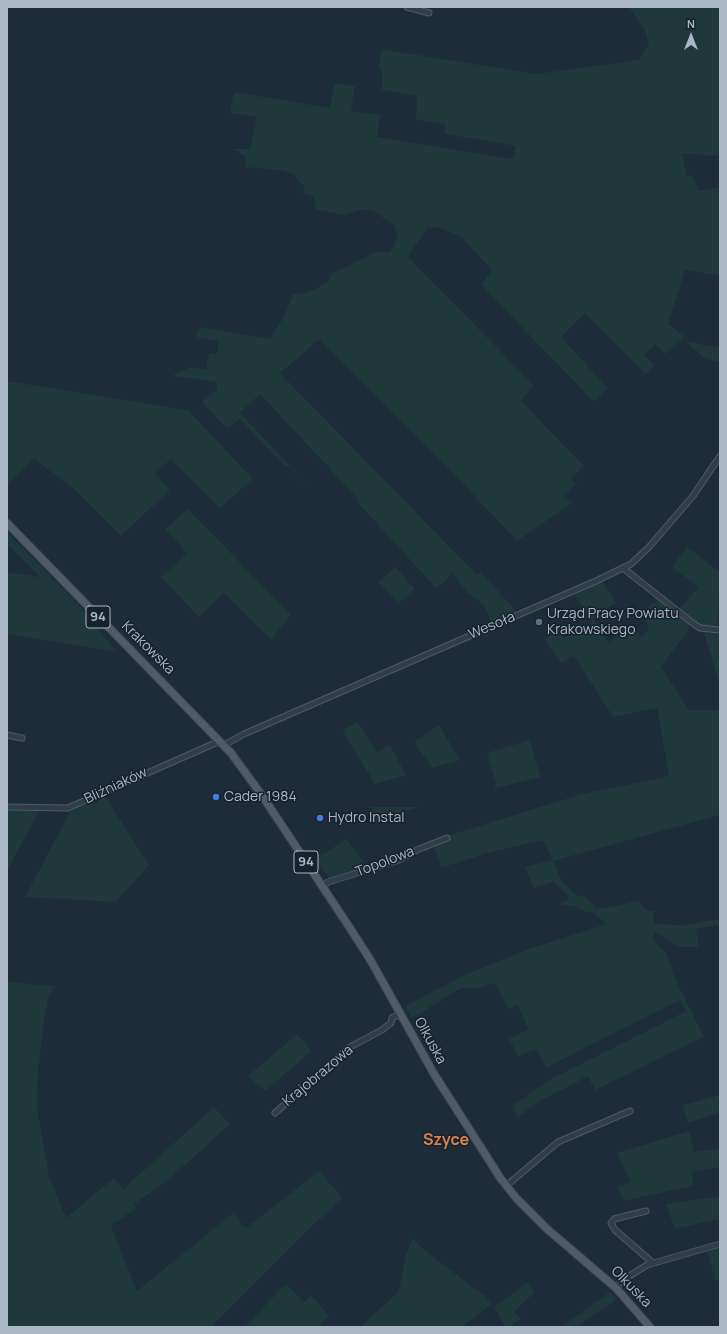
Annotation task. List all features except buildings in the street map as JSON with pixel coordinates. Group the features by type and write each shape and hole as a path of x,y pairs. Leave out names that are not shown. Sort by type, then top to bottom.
{"main road":[{"name":"Krakowska","path":"7,523 222,743"},
{"name":"Olkuska","path":"222,743 261,794 371,961 434,1074 482,1152 506,1186 546,1228 616,1288 650,1327"}],"street":[{"path":"406,7 429,13"},
{"name":"Wesoła","path":"222,743 623,568 637,558 655,540 693,496 720,456"},
{"path":"623,568 700,628 720,630"},
{"path":"7,736 22,738"},
{"name":"Bliźniaków","path":"7,807 68,808 222,743"},
{"name":"Topolowa","path":"322,886 328,882 399,860 419,849 447,838"},
{"name":"Krajobrazowa","path":"275,1113 350,1048 382,1030 391,1023 392,1018 400,1014"},
{"path":"506,1186 558,1142 630,1111"},
{"path":"646,1211 614,1220 612,1221 612,1225 653,1263"},
{"path":"616,1288 623,1280 647,1265 720,1244"}],"green space":[{"path":"629,7 720,7 720,155 712,156 682,153 687,176 692,175 699,191 720,187 720,276 685,270 668,324 685,337 665,354 655,344 644,355 655,365 646,374 585,313 561,337 608,388 594,402 481,285 492,270 460,236 436,227 427,228 408,257 534,385 521,401 584,466 571,478 577,484 563,496 571,504 517,541 450,470 319,340 280,373 476,574 481,572 516,611 491,622 484,605 468,593 453,574 437,588 434,586 358,503 359,500 260,394 240,413 316,494 288,466 286,467 240,419 227,429 202,402 217,389 217,382 172,376 190,367 206,370 209,353 216,354 219,341 196,337 200,327 270,339 285,315 293,294 306,293 317,288 328,282 331,274 376,252 389,252 395,245 397,237 395,226 372,210 360,210 345,215 316,210 314,196 303,193 305,188 294,175 284,171 246,167 245,156 233,149 250,149 257,117 230,113 234,92 330,108 334,83 355,86 351,111 380,115 377,137 513,159 516,146 444,134 445,124 416,120 417,96 382,90 382,70 379,69 381,49 536,74 639,60 649,45 645,31"},
{"path":"685,341 720,348 720,362 705,359"},
{"path":"7,381 188,410 253,479 220,508 171,459 155,474 170,490 121,536 72,487 34,459 7,486"},
{"path":"188,509 291,615 271,640 224,593 199,617 161,577 187,553 165,529"},
{"path":"7,532 77,603 117,652 7,634 7,572 40,577 7,544"},
{"path":"687,547 720,572 717,632 720,632 720,685 703,630 690,624 689,629 661,667 689,710 720,710 720,815 553,861 561,880 576,895 585,897 596,908 606,908 638,901 647,910 655,911 653,915 655,924 682,925 720,919 720,924 696,929 699,947 678,947 655,932 652,939 667,954 674,976 704,1037 595,1090 588,1076 540,1101 518,1117 512,1106 551,1079 686,1011 680,1000 546,1068 537,1049 518,1056 509,1039 529,1029 517,1005 508,1009 495,983 478,988 461,988 411,1019 406,1006 460,977 529,949 607,924 592,912 586,912 574,906 559,905 569,899 568,895 553,882 533,888 525,867 553,860 543,840 491,852 441,868 434,845 437,839 582,794 669,776 657,708 613,717 574,656 561,663 545,639 558,631 564,638 592,622 574,594 602,581 616,603 593,618 608,642 633,626 641,637 649,629 642,611 659,599 677,613 698,587 672,567"},
{"path":"395,567 415,589 399,603 378,582"},
{"path":"357,722 377,752 390,745 406,775 375,784 342,730"},
{"path":"439,725 460,760 432,768 414,742"},
{"path":"530,740 540,777 493,789 496,784 487,753"},
{"path":"105,796 149,865 116,902 25,897 70,812"},
{"path":"371,807 419,807 375,820"},
{"path":"7,810 39,811 7,871"},
{"path":"346,839 367,867 329,879 316,859"},
{"path":"7,982 54,986 48,999 44,1020 38,1074 37,1108 49,1176 66,1218 114,1178 123,1189 214,1107 230,1124 164,1183 134,1204 136,1208 111,1226 137,1291 233,1213 246,1228 319,1171 343,1198 311,1227 211,1327 7,1327"},
{"path":"297,1034 312,1051 265,1091 248,1076"},
{"path":"720,1095 720,1113 688,1123 683,1105"},
{"path":"689,1131 694,1152 720,1148 720,1167 692,1172 693,1186 624,1201 617,1187 631,1182 617,1153"},
{"path":"720,1196 720,1219 675,1229 666,1204"},
{"path":"413,1238 424,1250 485,1296 492,1304 462,1327 360,1327 399,1290 406,1255"},
{"path":"720,1246 720,1280 715,1281 707,1250"},
{"path":"528,1282 535,1292 514,1312 521,1319 510,1327 505,1327 494,1307"},
{"path":"286,1284 305,1302 311,1295 329,1316 318,1327 244,1327"},
{"path":"610,1292 617,1299 577,1327 561,1327"}],"place":[{"name":"Urząd Pracy Powiatu Krakowskiego","path":"539,622"},
{"name":"Cader 1984","path":"216,797"},
{"name":"Hydro Instal","path":"320,818"}],"district":[{"name":"Szyce","path":"446,1141"}]}
